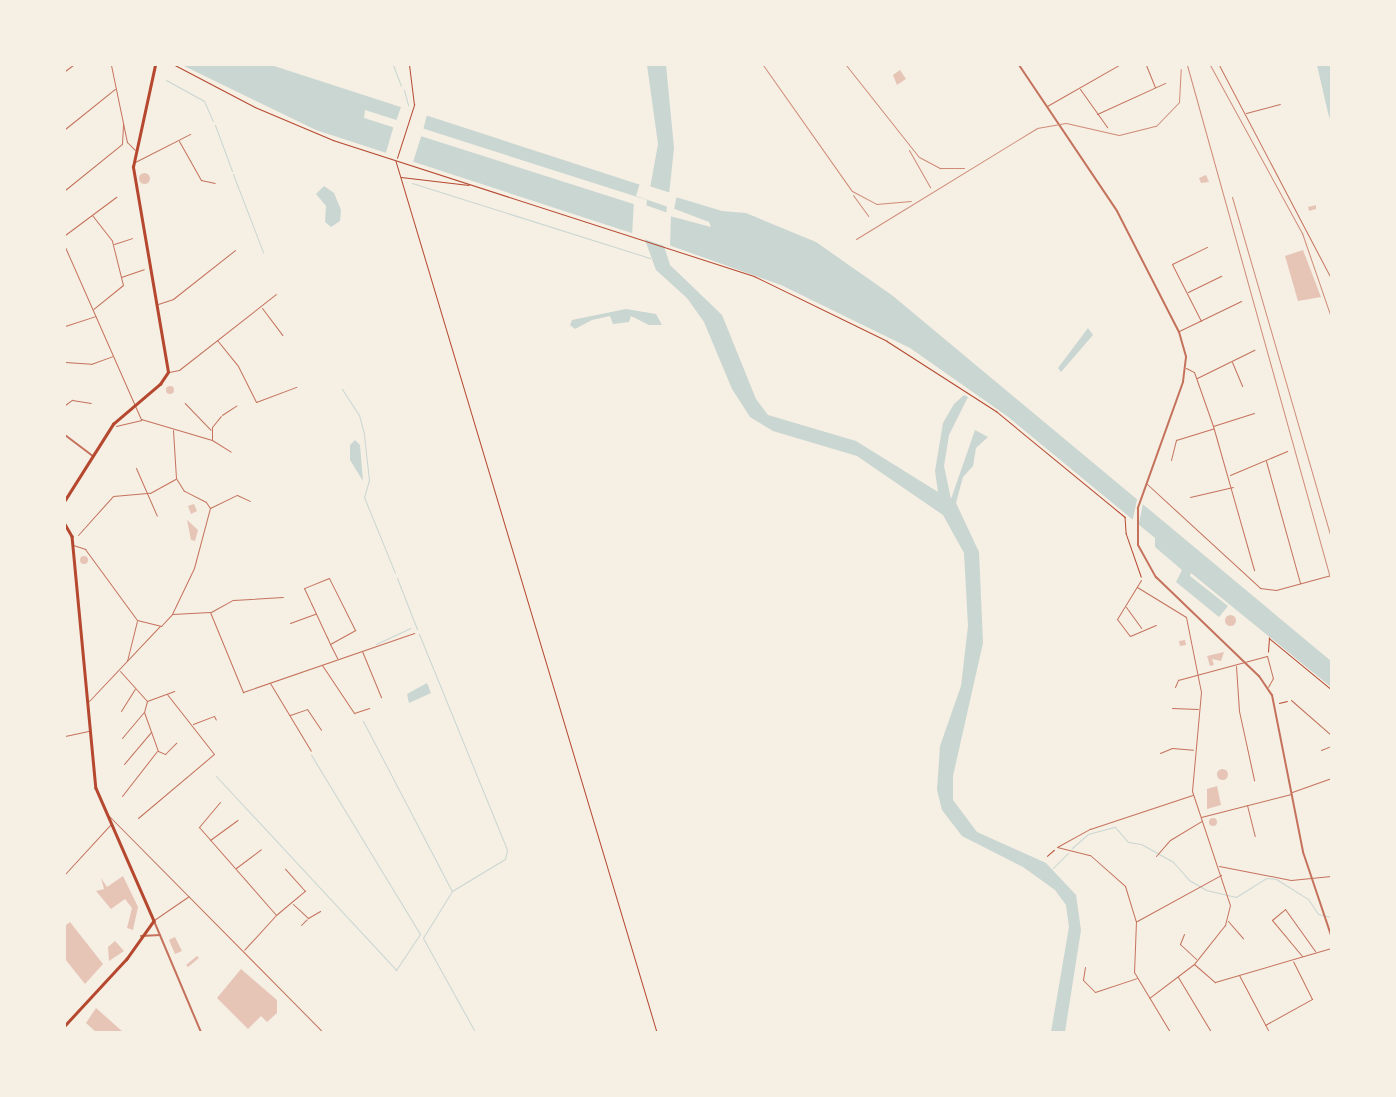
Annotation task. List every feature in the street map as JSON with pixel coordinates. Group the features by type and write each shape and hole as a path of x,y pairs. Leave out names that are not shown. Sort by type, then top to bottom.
{"main road":[{"path":"65,500 113,424 160,384 168,372 133,162 155,65"},
{"path":"65,524 72,545 94,779 108,817 154,921 141,936 127,958 65,1026"}],"street":[{"path":"65,71 73,65"},
{"path":"111,65 128,144 135,150"},
{"path":"1019,65 1104,190 1178,332 1186,368 1142,498 1136,526 1138,545 1151,570 1246,662 1268,687 1276,704 1292,793 1311,879 1331,936"},
{"path":"1047,106 1119,65"},
{"path":"1146,65 1155,87"},
{"path":"1218,65 1246,114 1331,278"},
{"path":"1098,114 1165,83"},
{"path":"1080,88 1107,127"},
{"path":"65,130 116,89"},
{"path":"1246,114 1280,104"},
{"path":"65,190 122,144 123,123"},
{"path":"133,162 190,134"},
{"path":"178,140 201,180 215,183"},
{"path":"65,235 116,197"},
{"path":"92,215 114,244 123,285 92,309"},
{"path":"114,244 132,238"},
{"path":"65,247 134,405 142,419 212,440 231,452"},
{"path":"1201,321 1188,292 1172,264 1207,247"},
{"path":"158,304 173,299 235,250"},
{"path":"65,258 70,258"},
{"path":"121,276 144,269"},
{"path":"1188,292 1221,276"},
{"path":"168,372 178,371 276,294"},
{"path":"1178,332 1240,301"},
{"path":"260,307 282,335"},
{"path":"65,326 95,316"},
{"path":"217,340 238,366 256,402 296,387"},
{"path":"1197,378 1254,350"},
{"path":"65,362 91,364 113,356"},
{"path":"1232,361 1242,386"},
{"path":"1186,368 1197,378 1233,487 1254,570"},
{"path":"65,405 72,400 91,404"},
{"path":"1172,460 1176,440 1254,413"},
{"path":"212,440 212,431 221,416"},
{"path":"87,702 120,671 172,614 194,568 210,508 206,502 184,491 176,478 174,430"},
{"path":"65,435 92,455"},
{"path":"1229,475 1287,451"},
{"path":"1266,461 1300,583"},
{"path":"136,468 150,493 158,516"},
{"path":"78,535 113,496 150,493 176,478"},
{"path":"1146,484 1155,488 1253,585 1268,590 1331,575"},
{"path":"1190,497 1233,487"},
{"path":"210,508 238,495 250,501"},
{"path":"72,545 81,545 98,563 137,620 161,626"},
{"path":"330,644 354,628 331,578 307,585 304,589 330,644 338,659"},
{"path":"1141,580 1117,619 1130,636 1141,629 1156,625"},
{"path":"1137,587 1184,614 1198,675 1199,709 1193,750 1193,794 1228,898 1228,920 1194,964 1149,998"},
{"path":"172,614 210,612 230,601 283,597"},
{"path":"1126,606 1141,629"},
{"path":"210,612 239,690 270,683 414,633"},
{"path":"290,623 316,614"},
{"path":"127,663 137,620"},
{"path":"362,651 381,696"},
{"path":"1175,687 1178,680 1267,656 1273,678 1268,687"},
{"path":"322,665 353,712 369,708"},
{"path":"1236,665 1240,718 1254,780"},
{"path":"120,671 147,701"},
{"path":"270,683 311,751"},
{"path":"120,711 135,688"},
{"path":"147,701 174,691"},
{"path":"138,818 213,756 213,749 167,694"},
{"path":"1292,700 1331,735"},
{"path":"122,738 144,712 147,701"},
{"path":"1172,708 1199,709"},
{"path":"290,715 308,709 321,730"},
{"path":"144,712 158,751 165,754 176,743"},
{"path":"192,724 214,716 216,720"},
{"path":"65,736 90,731"},
{"path":"124,764 151,732"},
{"path":"1320,750 1331,746"},
{"path":"1160,753 1172,748 1193,750"},
{"path":"122,796 158,751"},
{"path":"1201,816 1292,793 1331,778"},
{"path":"65,793 65,798"},
{"path":"1057,847 1090,829 1193,794"},
{"path":"220,802 199,827 276,915"},
{"path":"1247,805 1255,836"},
{"path":"108,817 190,896 323,1032"},
{"path":"210,840 238,820"},
{"path":"1156,856 1202,821"},
{"path":"65,874 112,825"},
{"path":"1057,847 1090,855 1124,883 1136,921 1137,977 1170,1032"},
{"path":"235,868 261,849"},
{"path":"1219,867 1305,879 1331,876"},
{"path":"243,951 276,915 305,891 285,870"},
{"path":"1136,921 1221,874"},
{"path":"190,896 154,921 202,1032"},
{"path":"292,903 308,918"},
{"path":"1302,956 1272,920 1284,909 1315,952"},
{"path":"301,925 320,911"},
{"path":"1228,920 1243,938"},
{"path":"1184,934 1180,944 1197,960"},
{"path":"141,936 160,935"},
{"path":"1194,964 1212,982 1331,948"},
{"path":"1265,1025 1312,999 1292,959"},
{"path":"1085,967 1083,980 1095,992 1137,977"},
{"path":"1239,975 1269,1032"},
{"path":"1178,976 1212,1032"}],"lane":[{"path":"186,402 212,431"},
{"path":"221,416 236,406"},
{"path":"116,426 142,419"}],"path":[{"path":"175,65 288,122 471,185 754,276 827,309 911,353 996,411 1125,516 1141,580"},
{"path":"410,65 414,105 395,165 656,1032"},
{"path":"399,177 471,185"},
{"path":"1267,656 1268,638 1331,689"},
{"path":"1276,704 1288,701"},
{"path":"1046,856 1057,847"}],"shaded area":[{"path":"182,65 271,65 650,188 658,144 647,65 666,65 674,148 669,195 722,211 746,213 816,242 893,296 1331,661 1331,687 1191,573 1190,576 1228,606 1219,617 1176,582 1182,570 1155,547 1155,538 1007,416 910,348 781,285 663,243 670,265 722,315 756,399 768,415 856,441 938,492 935,471 943,423 954,404 964,395 968,397 949,435 944,466 951,499 975,430 988,437 976,448 973,466 963,477 956,503 979,552 983,643 953,776 953,800 977,832 1046,863 1076,895 1081,930 1065,1032 1051,1032 1069,927 1066,905 1055,890 1023,867 962,836 942,810 937,790 940,746 961,686 968,626 964,553 943,515 857,456 773,431 750,417 732,389 704,322 687,298 656,270 644,237 316,130","holes":["365,110 647,200 646,208 364,118","667,206 709,222 711,227 666,215"]},
{"path":"1317,65 1331,65 1331,122 1328,113"},
{"path":"324,186 334,193 341,210 340,221 331,227 325,222 326,206 316,194"},
{"path":"626,309 656,314 662,325 649,325 631,316 629,322 613,324 610,316 592,320 575,329 570,325 572,320"},
{"path":"1088,328 1093,335 1061,372 1058,368"},
{"path":"355,440 360,445 363,481 350,460 350,445"},
{"path":"427,683 431,693 409,703 407,694"}],"pier":[{"path":"401,107 427,115 423,130 396,121"},
{"path":"394,125 422,134 412,165 385,156"},
{"path":"640,183 677,195 674,209 636,196"},
{"path":"634,201 671,214 670,248 632,235"},
{"path":"1138,495 1144,499 1138,528 1132,523"}],"building":[{"path":"900,70 906,79 897,85 893,75"},
{"path":"142,173 146,173 149,178 148,182 142,183 139,180 139,176"},
{"path":"1206,175 1209,182 1201,183 1199,178"},
{"path":"1316,205 1316,209 1309,211 1308,207"},
{"path":"1303,250 1321,297 1298,301 1285,256"},
{"path":"170,386 174,390 170,394 166,390"},
{"path":"194,504 197,511 191,514 188,506"},
{"path":"187,520 198,530 195,541 191,540"},
{"path":"84,556 88,560 84,564 80,560"},
{"path":"1228,615 1232,615 1235,620 1234,624 1228,625 1225,622 1225,618"},
{"path":"1185,640 1186,645 1180,646 1179,641"},
{"path":"1224,652 1221,661 1212,659 1214,665 1210,666 1207,656"},
{"path":"1220,769 1224,769 1227,774 1226,778 1220,779 1217,776 1217,772"},
{"path":"1217,786 1221,805 1207,809 1207,789"},
{"path":"1213,818 1217,822 1213,826 1209,822"},
{"path":"123,876 138,907 133,930 127,928 132,908 125,899 111,909 96,891 104,889 101,878 107,887"},
{"path":"70,922 103,964 85,984 65,959 65,926"},
{"path":"175,937 182,951 175,954 169,940"},
{"path":"115,941 124,951 109,961 108,947"},
{"path":"197,956 199,958 188,967 186,965"},
{"path":"241,969 277,1000 277,1013 267,1022 261,1016 248,1029 217,998"},
{"path":"96,1008 123,1032 96,1032 86,1023"}],"waterway":[{"path":"393,65 401,86"},
{"path":"166,80 204,101 213,121"},
{"path":"404,90 408,105"},
{"path":"215,125 232,171"},
{"path":"233,174 263,252"},
{"path":"412,183 650,258"},
{"path":"342,389 359,415 364,434"},
{"path":"364,435 369,480 364,497 395,573"},
{"path":"397,578 417,629"},
{"path":"376,644 411,628"},
{"path":"419,634 507,850 505,859 452,891 423,938 475,1032"},
{"path":"363,721 452,891"},
{"path":"216,776 396,970 420,934 311,755"},
{"path":"1072,848 1088,834 1115,827 1128,842 1141,844 1173,862 1189,880 1206,890 1236,897 1267,878 1276,879 1308,899 1318,914 1331,917"},
{"path":"1053,868 1068,853"}],"railway":[{"path":"763,65 852,191 876,204 911,201"},
{"path":"846,65 919,157 940,168 964,168"},
{"path":"1187,65 1331,581"},
{"path":"1210,65 1302,233 1331,317"},
{"path":"856,239 1037,128 1066,123 1119,135 1156,126 1179,102 1181,69"},
{"path":"909,150 930,187"},
{"path":"853,195 868,216"},
{"path":"1232,197 1331,538"}]}
